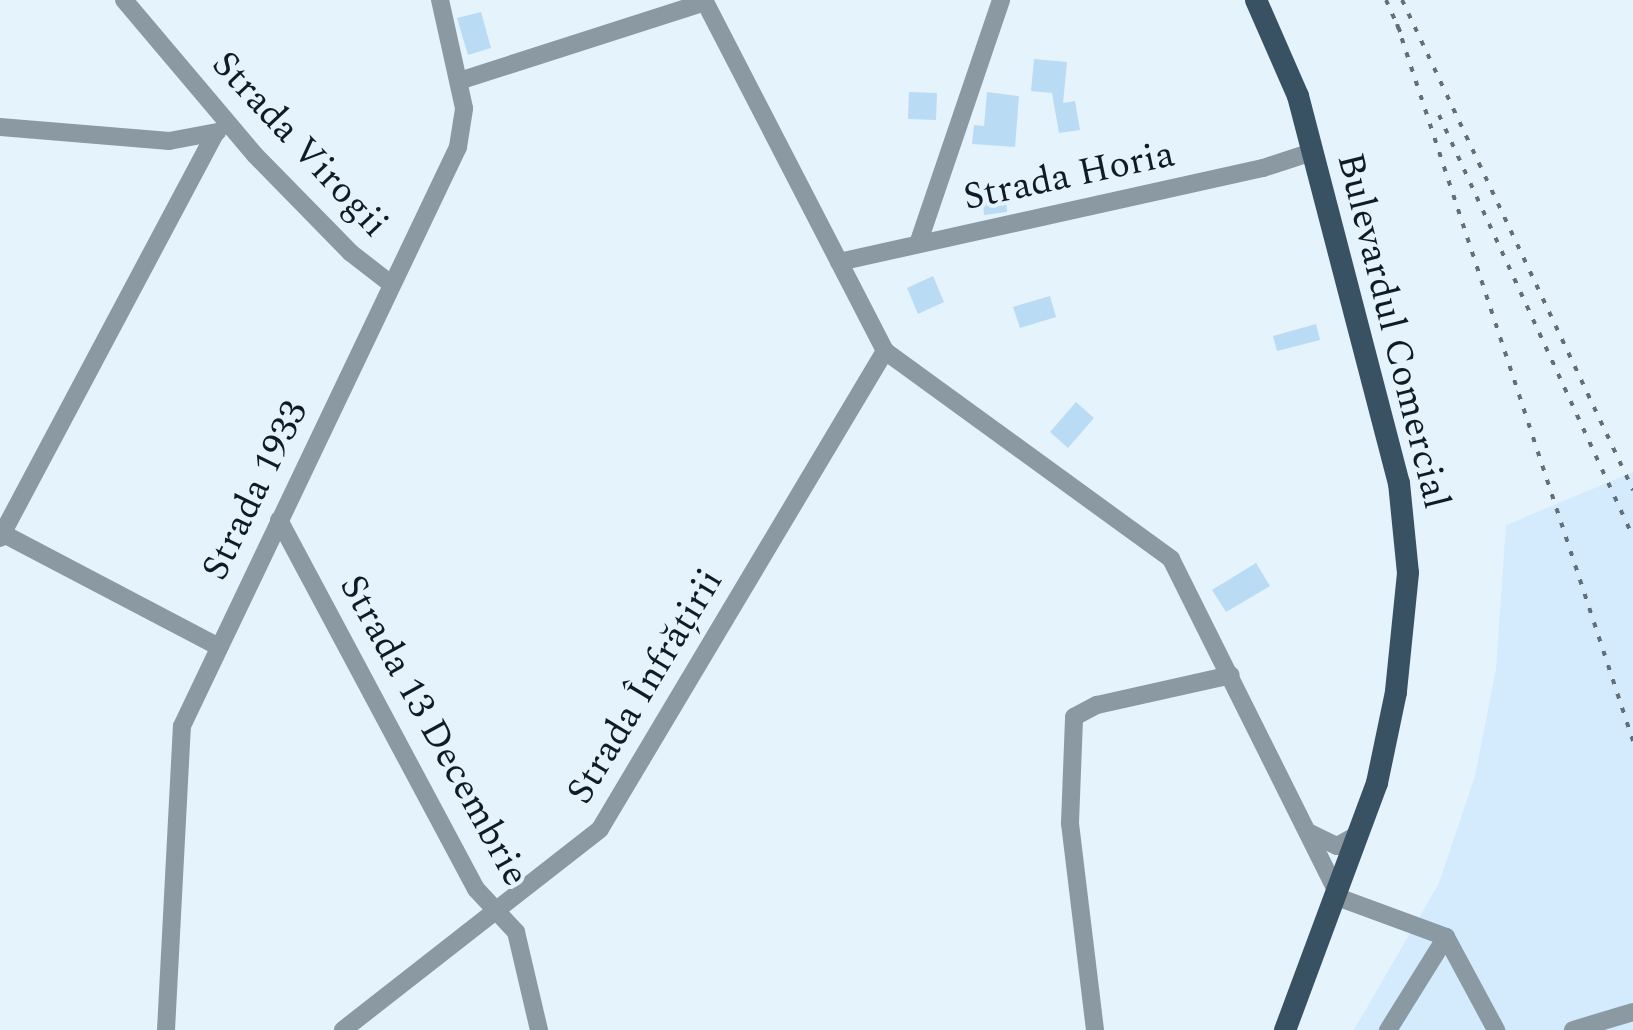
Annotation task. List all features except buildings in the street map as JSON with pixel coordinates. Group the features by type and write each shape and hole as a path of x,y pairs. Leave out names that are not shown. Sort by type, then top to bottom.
{"main road":[{"name":"Bulevardul Comercial","path":"1256,0 1281,48 1312,152 1406,528 1406,615 1396,692 1364,829 1285,1030"}],"street":[{"name":"Strada Virogii","path":"124,0 221,129 351,253 391,284"},
{"name":"Strada 1933","path":"166,1030 176,752 190,701 458,147 464,129 459,81 440,0"},
{"path":"918,244 1001,0"},
{"path":"459,81 705,1 885,351 1171,559 1340,898 1446,937 1496,1030"},
{"path":"0,127 169,142 221,129"},
{"path":"217,646 1,535 221,129"},
{"name":"Strada Horia","path":"839,262 1312,152"},
{"name":"Strada Înfrățirii","path":"343,1030 600,829 885,351"},
{"name":"Strada 13 Decembrie","path":"279,520 494,913 516,932 539,1030"},
{"path":"1095,1030 1070,824 1074,716 1097,705 1231,675"},
{"path":"1308,832 1337,846 1350,844 1364,829"},
{"path":"1388,1030 1446,937"},
{"path":"1572,1030 1633,1012"}],"shaded area":[{"path":"1633,472 1633,1030 1354,1030 1439,883 1475,776 1496,669 1506,525"}],"railway":[{"path":"1386,0 1403,38"},
{"path":"1402,0 1633,490"},
{"path":"1397,24 1633,741"},
{"path":"1439,115 1633,537"}]}
